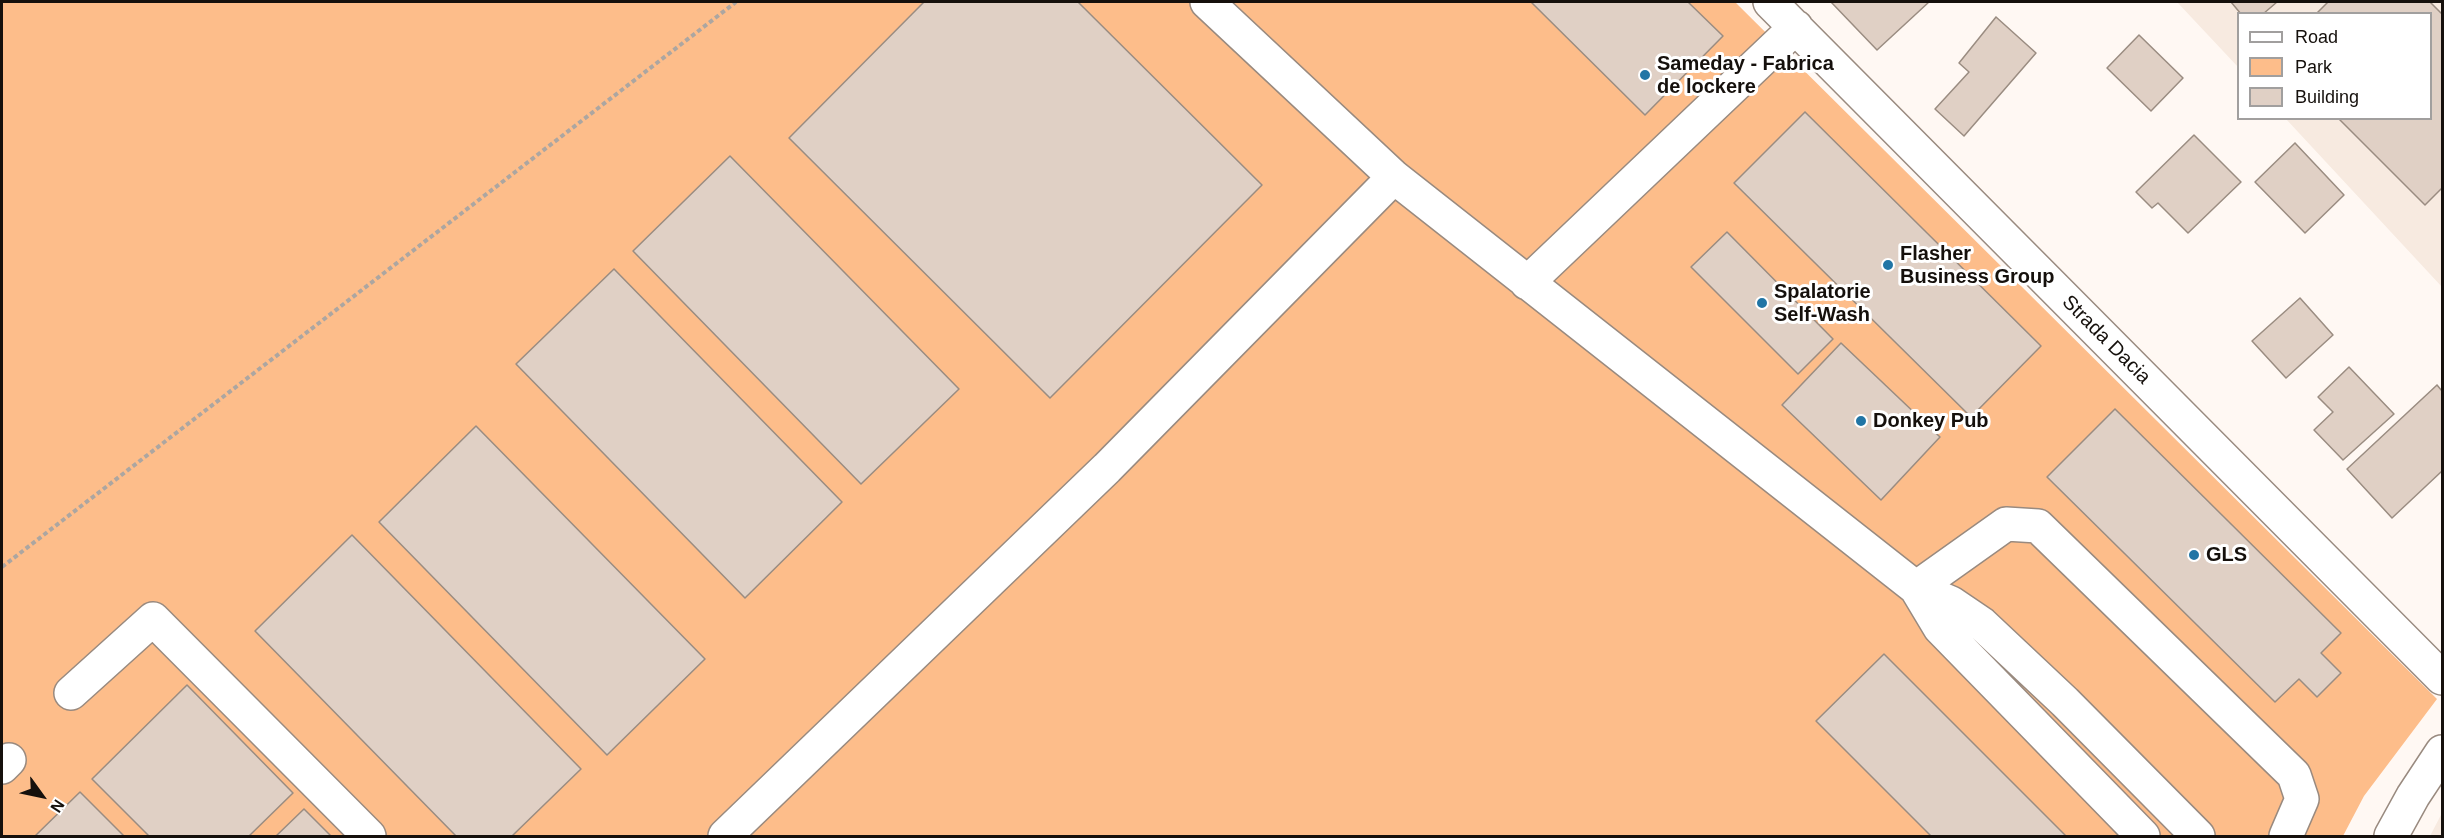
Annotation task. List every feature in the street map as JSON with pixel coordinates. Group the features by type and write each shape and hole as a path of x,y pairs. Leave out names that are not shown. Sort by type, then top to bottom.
{"street":[{"path":"1207,2 1394,177 1916,588 1951,603 1982,624 2065,702 2198,837"},
{"name":"Strada Dacia","path":"1770,2 2442,678"},
{"path":"1527,283 1796,27"},
{"path":"725,837 1107,468 1394,177"},
{"path":"1916,588 2006,524 2038,526 2294,775 2302,799 2286,837"},
{"path":"1916,588 1940,628 2143,837"},
{"path":"71,693 153,619 369,837"},
{"path":"2391,837 2413,796 2442,752"}],"path":[{"path":"2,567 736,2"}],"shaded area":[{"path":"2177,2 2442,2 2442,287 2287,120 2432,120 2432,12 2237,12 2237,66"},
{"path":"2442,813 2442,836 2430,836"}],"green space":[{"path":"2,2 1735,2 2437,699 2364,796 2343,836 2,836"}],"building":[{"path":"924,2 1078,2 1262,185 1050,398 789,138"},
{"name":"Sameday - Fabrica de lockere","path":"1531,2 1688,2 1723,36 1645,115"},
{"path":"1831,2 1929,2 1877,50"},
{"path":"2231,2 2277,2 2265,12 2239,12"},
{"path":"2328,2 2430,2 2442,14 2442,188 2425,205 2340,120 2432,120 2432,12 2318,12"},
{"path":"1996,17 2036,53 1964,136 1935,109 1969,72 1959,63"},
{"path":"2139,35 2183,78 2151,111 2107,68"},
{"name":"Flasher Business Group","path":"1805,112 2041,346 1971,417 1734,183"},
{"path":"2194,135 2241,182 2188,233 2158,203 2152,208 2136,192"},
{"path":"2295,143 2344,195 2305,233 2255,182"},
{"path":"730,156 959,389 861,484 633,251"},
{"name":"Spalatorie Self-Wash","path":"1727,232 1833,339 1798,374 1691,267"},
{"path":"614,269 842,502 745,598 516,364"},
{"path":"2300,298 2333,335 2286,378 2252,341"},
{"name":"Donkey Pub","path":"1841,343 1940,437 1881,500 1782,405"},
{"path":"2349,367 2394,414 2343,460 2314,430 2333,412 2318,397"},
{"path":"2437,385 2442,391 2442,471 2392,518 2347,469"},
{"name":"GLS","path":"2115,409 2341,633 2321,653 2341,673 2317,697 2299,679 2275,702 2047,477"},
{"path":"476,426 705,659 607,755 379,522"},
{"path":"352,535 581,769 512,836 456,836 255,631"},
{"path":"1884,654 2066,836 1931,836 1816,721"},
{"path":"187,685 293,793 249,836 149,836 92,779"},
{"path":"80,792 124,836 35,836"},
{"path":"304,809 331,836 276,836"}],"place":[{"name":"Sameday - Fabrica de lockere","path":"1645,75"},
{"name":"Flasher Business Group","path":"1888,265"},
{"name":"Spalatorie Self-Wash","path":"1762,303"},
{"name":"Donkey Pub","path":"1861,421"},
{"name":"GLS","path":"2194,555"}]}
